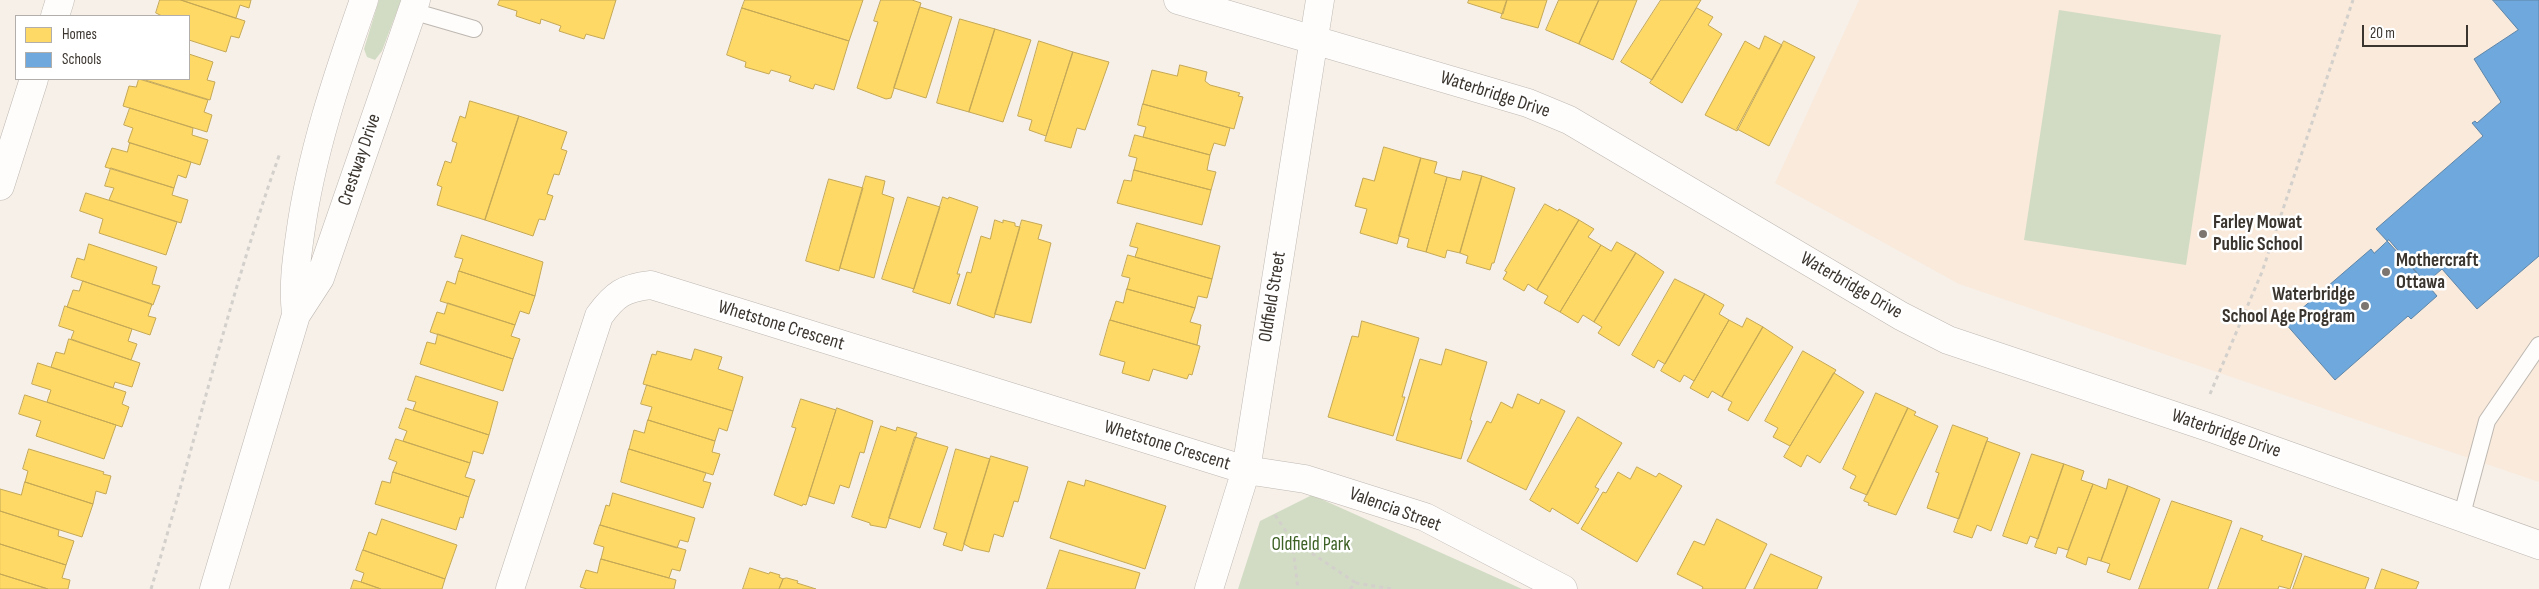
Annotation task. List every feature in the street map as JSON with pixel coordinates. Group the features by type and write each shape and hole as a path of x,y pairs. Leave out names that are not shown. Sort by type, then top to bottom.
{"street":[{"path":"54,15 60,0"},
{"name":"Crestway Drive","path":"296,315 293,288 306,191 338,74 364,0"},
{"name":"Waterbridge Drive","path":"1178,0 1528,103 1569,120 1901,316 1948,340 2199,425 2539,545"},
{"name":"Oldfield Street","path":"1209,589 1246,470 1320,0"},
{"name":"Crestway Drive","path":"214,589 296,315 320,278 414,6"},
{"path":"0,183 34,80"},
{"name":"Whetstone Crescent","path":"510,589 599,316 612,298 630,288 651,285 1246,470"},
{"name":"Valencia Street","path":"1246,470 1305,479 1425,517 1563,589"}],"lane":[{"path":"414,6 474,29"},
{"path":"2461,518 2488,421 2539,345"}],"path":[{"path":"2199,425 2210,392 2262,272 2353,0"},
{"path":"151,589 184,480 255,224 282,150"},
{"path":"1276,515 1292,540 1356,583 1392,589"},
{"path":"1292,540 1298,589"},
{"path":"1350,589 1356,583"}],"shaded area":[{"name":"Farley Mowat Public School","path":"1859,0 2539,0 2539,482 1959,284 1775,183"}],"green space":[{"path":"379,0 401,0 382,51 375,60 367,57 364,49"},
{"path":"2059,10 2221,35 2186,265 2024,240"},
{"name":"Oldfield Park","path":"1312,495 1522,589 1238,589 1260,521"}],"building: Homes":[{"path":"160,0 181,0 245,21 239,38 231,36 226,52 190,40 190,15 160,15 156,13"},
{"path":"181,0 251,0 249,8 240,5 236,18"},
{"path":"500,0 616,0 604,39 586,34 584,39 559,31 561,26 541,19 540,24 516,16 517,11 498,5"},
{"path":"745,0 863,0 849,41 742,8"},
{"path":"881,0 912,0 921,3 891,98 886,99 857,88 878,22 874,21"},
{"path":"1469,0 1507,0 1503,14 1468,3"},
{"path":"1507,0 1547,0 1538,28 1501,18"},
{"path":"1559,0 1599,0 1579,44 1546,30"},
{"path":"1599,0 1637,0 1613,60 1579,44"},
{"path":"1661,0 1701,0 1652,80 1621,62"},
{"path":"920,7 952,17 926,98 894,88"},
{"path":"742,8 849,41 834,90 815,84 813,89 789,81 791,76 771,70 769,74 745,67 746,62 727,55"},
{"path":"1697,8 1713,17 1708,25 1722,34 1682,103 1650,83"},
{"path":"960,19 995,29 969,112 937,103"},
{"path":"995,29 1031,40 1003,122 969,112"},
{"path":"1765,36 1782,45 1737,131 1705,115 1745,41 1759,49"},
{"path":"1039,41 1073,52 1046,136 1029,130 1032,120 1018,116"},
{"path":"1784,41 1815,57 1769,146 1737,129"},
{"path":"1073,52 1109,62 1085,130 1077,128 1071,148 1045,141"},
{"path":"190,54 213,62 207,80 215,82 210,100 145,80 190,80"},
{"path":"1180,65 1207,72 1205,81 1210,85 1240,93 1238,96 1243,97 1234,129 1143,104 1152,70 1177,76"},
{"path":"139,80 142,80 208,100 204,112 212,115 207,132 123,106 129,86 136,87"},
{"path":"470,101 519,116 485,220 437,205 442,187 437,185 445,161 451,163 457,143 452,141 460,116 465,118"},
{"path":"1143,104 1230,128 1225,146 1214,143 1210,155 1143,137 1146,127 1138,125"},
{"path":"130,108 193,128 192,135 208,140 200,165 128,142 133,128 124,125"},
{"path":"519,116 567,132 561,149 567,151 559,175 554,174 547,194 553,196 545,220 539,219 533,236 485,220"},
{"path":"1135,135 1210,155 1207,170 1216,172 1211,190 1134,170 1137,158 1129,156"},
{"path":"130,143 191,162 186,178 178,175 174,188 105,167 112,148 127,152"},
{"path":"1384,147 1421,158 1397,244 1360,233 1367,209 1355,206 1363,178 1374,181"},
{"path":"1421,158 1437,162 1434,173 1447,177 1426,252 1407,247 1409,239 1399,236"},
{"path":"111,168 174,188 172,195 188,200 181,223 109,200 114,188 105,186"},
{"path":"1134,170 1211,190 1202,225 1117,203 1124,180 1131,181"},
{"path":"1463,171 1482,176 1460,253 1447,250 1445,258 1426,252 1447,177 1460,180"},
{"path":"866,176 885,181 882,194 894,198 874,278 840,268"},
{"path":"1482,176 1515,188 1494,263 1492,263 1490,270 1466,263 1468,256 1460,253"},
{"path":"829,179 863,188 839,271 806,261"},
{"path":"86,193 177,222 166,255 99,233 103,219 80,211"},
{"path":"908,197 940,207 914,289 882,279"},
{"path":"943,197 948,199 949,197 978,207 957,274 960,274 950,304 913,292"},
{"path":"1545,204 1579,220 1537,290 1528,284 1524,291 1503,279 1507,272 1505,271"},
{"path":"995,220 1003,223 1003,220 1015,223 1015,226 1020,227 994,318 957,305 967,272 971,273 981,236 990,239"},
{"path":"1022,220 1042,225 1038,239 1051,243 1031,323 995,314"},
{"path":"1579,220 1594,229 1588,237 1601,245 1560,312 1544,303 1548,296 1537,290"},
{"path":"1137,223 1220,246 1212,279 1135,257 1138,248 1130,246"},
{"path":"462,235 543,262 535,296 459,271 463,259 455,257"},
{"path":"1617,242 1636,253 1594,322 1583,315 1578,323 1560,312 1601,245 1611,251"},
{"path":"89,244 157,267 152,284 160,286 153,305 71,277 77,258 84,260"},
{"path":"1636,253 1664,272 1619,346 1598,333 1602,327 1594,322"},
{"path":"1128,255 1212,279 1207,298 1198,296 1195,308 1127,289 1130,278 1122,276"},
{"path":"459,271 535,296 529,314 520,311 515,325 440,301 447,281 455,284"},
{"path":"1675,279 1705,294 1665,364 1658,360 1654,368 1632,355"},
{"path":"83,281 152,304 148,316 156,318 150,335 67,307 73,290 79,291"},
{"path":"1127,289 1195,308 1190,322 1201,325 1197,345 1110,320 1116,301 1123,303"},
{"path":"1705,294 1724,305 1719,314 1729,320 1694,381 1684,375 1680,382 1661,371"},
{"path":"448,303 515,325 511,336 520,339 513,359 430,332 437,312 444,314"},
{"path":"65,306 132,329 128,341 137,344 131,360 71,339 74,331 59,326"},
{"path":"1747,318 1763,327 1722,397 1712,391 1708,398 1690,388 1729,320 1742,327"},
{"path":"1110,320 1200,346 1192,375 1189,374 1187,379 1153,369 1149,381 1122,373 1125,362 1100,355"},
{"path":"1362,321 1419,338 1402,397 1405,397 1393,436 1328,417 1352,336 1358,337"},
{"path":"1763,327 1793,347 1748,421 1728,410 1732,402 1722,397"},
{"path":"438,334 513,359 503,391 420,364 427,342 435,344"},
{"path":"69,339 140,363 132,387 115,382 113,388 51,367 56,352 64,354"},
{"path":"695,349 722,357 718,369 743,377 733,411 643,384 652,354 656,355 657,351 691,360"},
{"path":"1446,349 1487,362 1461,459 1396,440 1420,359 1441,365"},
{"path":"1803,351 1836,370 1790,446 1773,437 1778,428 1765,421"},
{"path":"38,363 126,392 122,404 129,407 122,427 47,402 51,390 32,384"},
{"path":"1834,373 1864,392 1820,463 1807,455 1801,467 1784,457"},
{"path":"416,376 498,402 489,435 413,410 416,402 408,400"},
{"path":"647,385 733,411 727,431 719,428 715,441 648,420 652,407 641,404"},
{"path":"1876,393 1908,408 1867,495 1850,488 1856,476 1843,469"},
{"path":"1518,394 1539,404 1541,399 1565,411 1526,490 1467,461 1487,421 1491,423 1501,402 1512,408"},
{"path":"25,395 116,425 104,459 36,436 41,421 19,414"},
{"path":"801,399 836,410 806,505 803,504 802,506 774,495 796,428 792,427"},
{"path":"406,408 489,435 483,454 473,451 470,463 403,441 407,431 399,428"},
{"path":"837,408 873,421 864,453 860,452 849,488 840,485 834,504 809,496"},
{"path":"1908,408 1916,412 1914,415 1938,426 1896,515 1868,505 1869,503 1864,501"},
{"path":"1578,417 1622,443 1595,487 1599,489 1578,524 1552,508 1550,512 1530,500"},
{"path":"648,420 715,441 712,452 720,454 713,475 629,449 634,430 644,433"},
{"path":"1953,425 1988,438 1959,519 1927,508 1939,473 1936,472"},
{"path":"881,426 896,431 897,427 917,433 886,528 870,525 870,523 852,517"},
{"path":"915,437 948,447 920,528 889,518"},
{"path":"396,439 470,463 465,477 475,480 469,497 393,472 397,462 389,459"},
{"path":"1987,441 2020,453 1991,531 1977,525 1972,538 1954,532"},
{"path":"29,449 104,472 103,474 111,476 106,494 96,491 93,504 25,482 28,471 23,469"},
{"path":"629,449 706,473 703,481 711,483 703,508 621,482"},
{"path":"956,449 990,459 962,551 943,545 947,533 934,529"},
{"path":"2032,454 2064,464 2038,539 2030,536 2027,544 2003,536"},
{"path":"991,456 1028,467 1018,502 1014,501 1003,537 994,534 989,552 971,548 964,544"},
{"path":"2064,464 2084,471 2081,480 2093,484 2068,550 2058,547 2056,554 2035,547"},
{"path":"1637,467 1656,477 1659,473 1682,486 1637,562 1581,529 1603,492 1606,493 1618,472 1630,479"},
{"path":"393,472 469,497 463,518 460,517 456,530 375,504 382,481 390,483"},
{"path":"2109,479 2128,486 2101,561 2088,557 2086,565 2066,557 2093,484 2106,489"},
{"path":"1086,480 1166,506 1145,569 1050,538 1068,481 1084,486"},
{"path":"25,482 93,504 82,537 0,511 0,489 21,495"},
{"path":"2128,486 2160,499 2130,580 2107,572 2110,564 2101,561"},
{"path":"613,493 695,518 688,542 680,540 677,548 600,525 606,505 609,506"},
{"path":"2172,501 2232,521 2208,589 2139,589"},
{"path":"0,511 59,530 58,536 74,541 66,565 0,544"},
{"path":"382,519 457,545 445,579 363,550 369,532 376,535"},
{"path":"1717,519 1767,544 1745,589 1702,589 1703,587 1677,574 1694,541 1704,545"},
{"path":"600,525 686,550 680,571 672,569 669,578 601,559 604,547 594,544"},
{"path":"2241,528 2263,536 2261,540 2302,554 2290,589 2279,586 2278,589 2218,589"},
{"path":"0,544 66,565 62,578 70,580 68,589 48,589 0,574"},
{"path":"363,550 445,579 442,589 381,589 361,582 364,573 356,570"},
{"path":"1060,550 1140,573 1135,589 1047,589"},
{"path":"1771,554 1822,577 1817,589 1754,589"},
{"path":"2305,556 2369,578 2365,589 2293,589"},
{"path":"601,559 676,580 674,589 587,589 580,587 586,570 597,573"},
{"path":"750,568 769,574 770,572 780,575 779,577 783,579 779,589 743,589"},
{"path":"2382,569 2419,582 2416,589 2375,589"},
{"path":"0,574 48,589 0,589"},
{"path":"787,578 816,589 779,589 783,579"},
{"path":"354,580 361,582 381,589 351,589"}],"building: Schools":[{"path":"2493,0 2539,0 2539,256 2477,309 2442,269 2426,283 2376,229 2483,136 2472,123 2475,121 2477,123 2501,102 2474,59 2518,30"},
{"name":"Waterbridge School Age Program","path":"2389,240 2437,296 2411,319 2408,316 2335,380 2285,323 2371,249 2374,253"}],"place":[{"name":"Farley Mowat Public School","path":"2203,234"},
{"name":"Mothercraft Ottawa","path":"2386,272"},
{"name":"Waterbridge School Age Program","path":"2365,306"}]}
